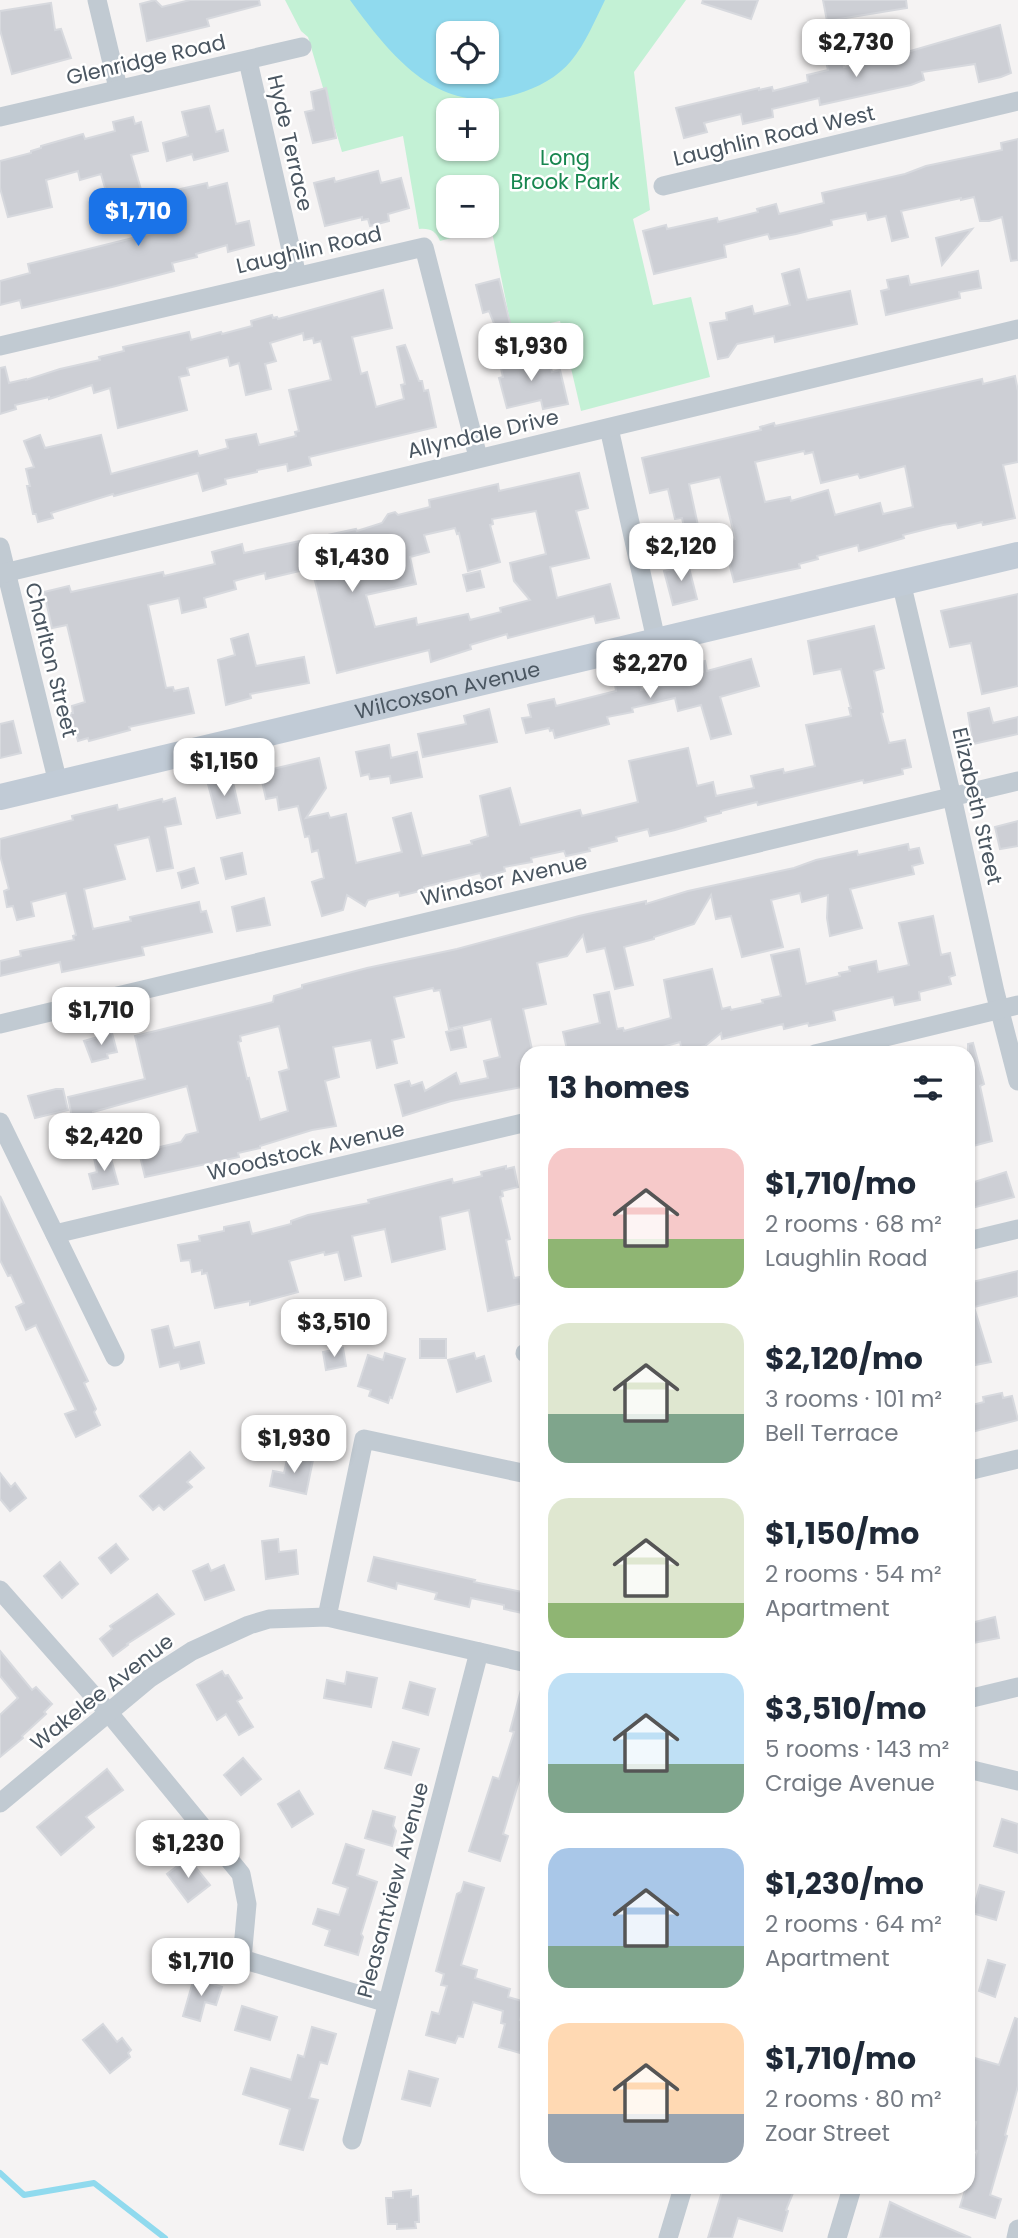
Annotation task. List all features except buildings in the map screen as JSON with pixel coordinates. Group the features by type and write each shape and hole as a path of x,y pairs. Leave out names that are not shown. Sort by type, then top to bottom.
{"street":[{"path":"97,0 118,88"},
{"name":"Glenridge Road","path":"0,117 302,47"},
{"name":"Hyde Terrace","path":"248,61 297,276"},
{"name":"Laughlin Road West","path":"663,186 1018,101"},
{"name":"Laughlin Road","path":"0,346 424,247 478,457"},
{"name":"Allyndale Drive","path":"3,573 1018,329"},
{"path":"609,428 656,640"},
{"name":"Charlton Street","path":"0,547 3,573 58,783"},
{"name":"Wilcoxson Avenue","path":"0,797 1018,555"},
{"name":"Elizabeth Street","path":"901,582 952,797 1009,1007 1018,1081"},
{"name":"Windsor Avenue","path":"0,1024 1018,781"},
{"path":"848,1046 1009,1007"},
{"path":"0,1122 115,1357"},
{"name":"Woodstock Avenue","path":"55,1234 520,1124"},
{"path":"975,1239 1018,1229"},
{"path":"327,1617 364,1439 520,1472"},
{"path":"975,1469 1018,1460"},
{"path":"0,1590 108,1712 241,1874 247,1903 242,1959"},
{"name":"Wakelee Avenue","path":"0,1803 108,1712 170,1665 231,1632 269,1619 327,1617 520,1661"},
{"name":"Pleasantview Avenue","path":"352,2140 479,1652"},
{"path":"975,1697 1018,1687"},
{"path":"975,1771 1018,1781"},
{"path":"199,1950 242,1959 387,2003"},
{"path":"668,2238 680,2194"},
{"path":"837,2238 850,2194"},
{"path":"1016,2238 1018,2230"}],"green space":[{"name":"Long Brook Park","path":"285,0 686,0 634,72 650,210 633,219 653,305 691,297 710,377 581,411 560,321 512,331 493,238 499,238 499,175 436,175 436,234 419,229 403,136 342,152 308,37 301,31"}],"water":[{"path":"350,0 605,0 571,61 547,81 517,94 476,98 441,90 400,61"}],"waterway":[{"path":"0,2173 24,2195 94,2183 165,2238"}]}
